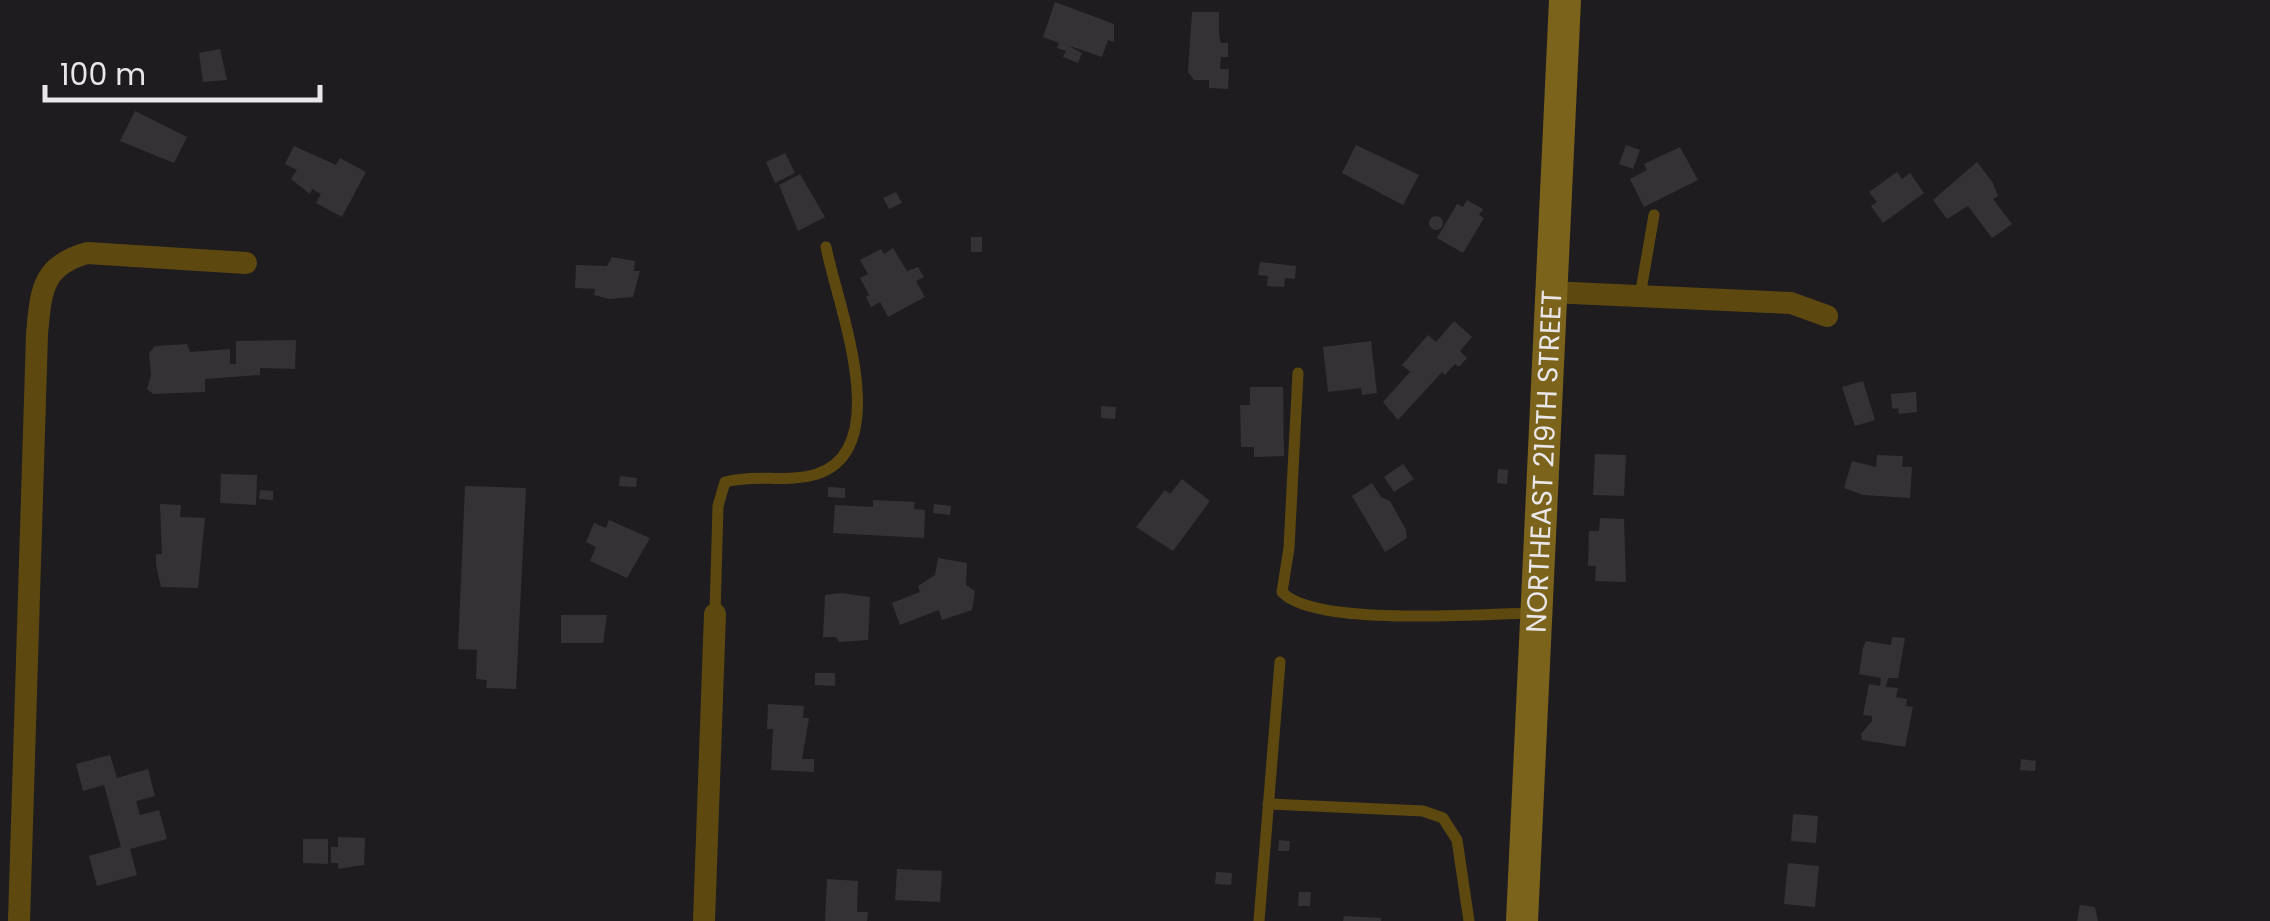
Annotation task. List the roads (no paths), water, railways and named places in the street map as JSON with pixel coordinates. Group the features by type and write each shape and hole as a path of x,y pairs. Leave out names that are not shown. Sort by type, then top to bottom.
{"street":[{"name":"NORTHEAST 219TH STREET","path":"1522,921 1565,0"},
{"path":"18,921 37,334 48,278 62,260 87,253 246,263"},
{"path":"1550,292 1791,303 1826,316"},
{"path":"704,921 715,614"}],"lane":[{"path":"1640,296 1654,215"},
{"path":"715,614 718,506 724,482 816,474 847,451 857,432 856,376 826,246"},
{"path":"1298,374 1290,548 1282,592 1291,602 1354,614 1536,613"},
{"path":"1259,921 1280,662"},
{"path":"1268,804 1422,811 1443,818 1457,840 1469,921"}]}
